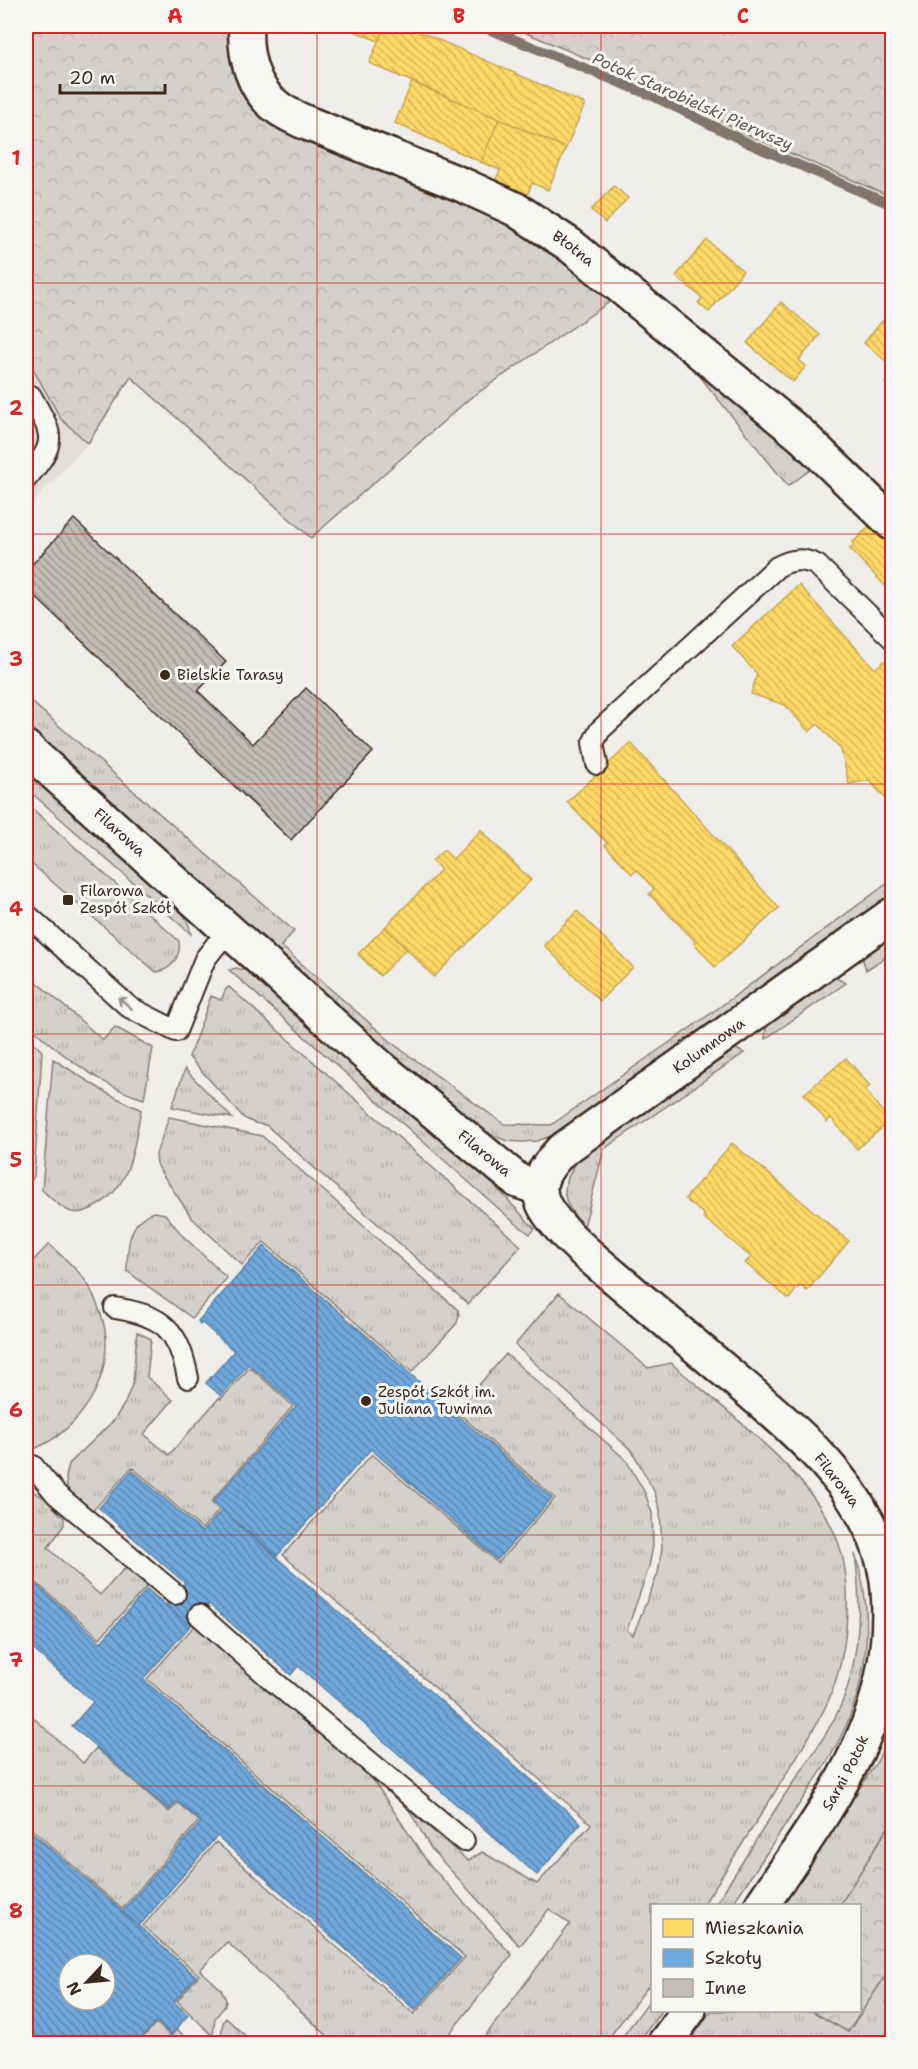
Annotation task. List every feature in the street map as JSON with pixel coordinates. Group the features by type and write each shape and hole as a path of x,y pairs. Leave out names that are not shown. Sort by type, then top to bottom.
{"street":[{"name":"Błotna","path":"246,26 245,38 254,75 268,99 277,108 302,121 465,186 543,225 579,252 802,436 892,523"},
{"name":"Filarowa","path":"26,748 389,1074 518,1181 539,1188 544,1204 552,1216 583,1248 761,1401 820,1455 843,1482 866,1517 881,1555 890,1588"},
{"name":"Kolumnowa","path":"539,1188 542,1175 561,1151 892,915"},
{"name":"Sarni Potok","path":"762,1904 808,1837 859,1751 870,1724 883,1684 888,1648 890,1588"},
{"path":"664,2043 687,2012"}],"lane":[{"path":"26,478 41,461 49,445 50,433 31,396"},
{"path":"597,764 593,743 600,730 777,567 790,560 805,560 817,565 892,638"},
{"path":"26,914 129,1007 176,1031 205,959 231,931"},
{"path":"115,1308 142,1312 155,1318 172,1333 183,1352 188,1378"},
{"path":"33,1466 56,1494 175,1594"},
{"path":"199,1616 465,1841"}],"shaded area":[{"path":"26,356 61,419 88,443 26,510"}],"green space":[{"path":"26,26 235,26 247,83 463,193 560,252 611,301 469,399 311,538 131,377 88,443 61,419 26,356"},
{"path":"510,26 892,26 892,197 750,136 654,87"},
{"path":"698,374 715,380 821,462 788,486"},
{"path":"26,697 294,931 281,946 396,1046 504,1124 551,1125 713,1012 892,880 892,895 554,1135 537,1141 507,1141 487,1133 390,1056 26,727"},
{"path":"26,772 176,904 186,918 191,934 26,788"},
{"path":"26,803 179,941 177,957 171,966 156,972 26,859"},
{"path":"892,936 892,953 866,970 862,957"},
{"path":"236,968 251,972 493,1184 535,1229 530,1234 515,1223 229,970"},
{"path":"26,973 103,1040 115,1027 153,1048 144,1099 97,1078 26,1023"},
{"path":"834,977 846,983 765,1039 766,1026"},
{"path":"229,987 521,1246 468,1304 266,1125 244,1118 189,1057 211,996 221,1000"},
{"path":"26,1036 42,1051 34,1176 31,1181 26,1176"},
{"path":"736,1049 744,1053 604,1149 584,1227 571,1210 565,1196 567,1180 577,1161"},
{"path":"53,1059 105,1092 141,1110 130,1163 125,1175 109,1197 95,1207 82,1212 72,1212 64,1208 42,1190"},
{"path":"185,1069 232,1118 172,1107"},
{"path":"169,1117 262,1136 458,1310 457,1323 412,1372 264,1242 242,1265 192,1218 157,1164 156,1154"},
{"path":"154,1212 165,1214 182,1235 227,1278 192,1318 127,1271 129,1244 134,1228 145,1216"},
{"path":"49,1244 76,1270 90,1288 99,1308 105,1330 106,1345 99,1380 82,1411 57,1436 26,1452 26,1266"},
{"path":"559,1293 648,1368 671,1363 761,1441 803,1485 821,1508 834,1532 845,1567 847,1607 844,1647 831,1695 820,1717 704,1904 651,1904 651,1982 605,2043 480,2043 570,1924 549,1909 520,1946 432,1850 409,1810 468,1861 482,1852 537,1884 591,1824 283,1555 372,1454 498,1563 555,1498 456,1411 506,1354 626,1460 645,1493 652,1513 653,1546 649,1567 627,1630 633,1635 658,1573 662,1548 660,1510 654,1491 632,1451 515,1345"},
{"path":"137,1332 151,1339 147,1377 173,1400 144,1434 169,1455 219,1398 221,1399 250,1367 293,1406 211,1502 219,1510 202,1529 132,1467 89,1515 67,1489 66,1477 69,1464 114,1420 125,1403 133,1382"},
{"path":"26,1488 45,1498 64,1518 64,1525 48,1548 100,1595 123,1570 127,1569 147,1586 100,1638 32,1579 26,1585"},
{"path":"855,1554 865,1597 866,1642 859,1686 845,1728 819,1774 733,1904 716,1904 837,1714 848,1686 855,1654 858,1587"},
{"path":"195,1625 262,1685 370,1775 428,1863 512,1955 442,2043 336,2044 227,1942 200,1970 221,1989 226,2000 225,2006 215,2018 213,2036 177,2001 199,1975 143,1926 216,1842 414,2014 465,1957 147,1679"},
{"path":"26,1711 83,1763 96,1748 169,1812 178,1803 199,1821 122,1909 26,1824"},
{"path":"892,1727 892,1821 841,1904 783,1904 878,1760"},
{"path":"892,1821 892,1966 848,2032 814,2012 861,2012 861,1904 841,1904"},
{"path":"892,1966 892,2043 688,2044 710,2012 814,2012 848,2032"},
{"path":"651,1998 651,2012 660,2012 638,2043 618,2043"},
{"path":"226,2018 253,2043 220,2043 223,2022"},
{"path":"156,2023 171,2036 177,2029 183,2035 178,2041 180,2043 138,2043"}],"building: Mieszkania":[{"path":"343,26 385,26 378,41"},
{"path":"385,26 407,26 585,104 566,148 369,63"},
{"path":"412,82 499,119 481,162 395,123"},
{"path":"499,119 566,148 548,190 532,183 526,198 494,184 500,170 481,162"},
{"path":"614,186 628,198 605,223 591,210"},
{"path":"707,240 743,271 709,312 698,303 702,298 676,276"},
{"path":"781,302 820,335 799,360 806,366 793,382 747,343"},
{"path":"882,321 892,330 892,356 887,362 864,343"},
{"path":"892,375 892,390 885,383"},
{"path":"876,520 892,538 892,593 850,549 854,545 852,543"},
{"path":"799,585 875,669 884,661 892,670 892,806 869,780 849,784 841,749 818,724 809,732 785,705 751,694 757,674 732,646"},
{"path":"631,743 779,908 715,967 694,943 696,942 649,894 654,889 637,870 632,874 605,845 607,843 567,802"},
{"path":"481,830 531,880 434,977 385,927 441,870 432,861 444,850 453,859"},
{"path":"577,911 633,967 600,1001 544,945"},
{"path":"385,927 406,949 380,976 358,954"},
{"path":"846,1058 870,1086 865,1090 890,1121 857,1149 831,1118 827,1122 804,1094"},
{"path":"732,1143 849,1241 807,1291 800,1285 789,1299 745,1263 751,1257 685,1199"}],"building: Szkoły":[{"name":"Zespół Szkół im. Juliana Tuwima","path":"264,1246 552,1498 497,1560 371,1449 277,1556 213,1502 296,1406 249,1364 221,1396 206,1383 234,1351 198,1321"},
{"path":"132,1470 202,1532 222,1510 581,1823 537,1875 298,1666 291,1675 209,1604 190,1626 166,1605 185,1583 99,1508"},
{"path":"32,1581 101,1642 147,1589 190,1626 143,1679 461,1958 415,2010 217,1836 139,1926 122,1912 201,1822 177,1801 169,1810 72,1726 93,1702 26,1643 26,1589"},
{"path":"26,1827 196,1976 174,2002 188,2015 171,2035 156,2021 137,2044 26,2044"}],"building: Inne":[{"name":"Bielskie Tarasy","path":"74,519 226,662 198,691 253,744 306,688 373,752 291,840 26,588 26,571"}],"waterway":[{"name":"Potok Starobielski Pierwszy","path":"481,26 653,96 750,144 892,205"}],"place":[{"name":"Bielskie Tarasy","path":"165,675"},
{"name":"Filarowa Zespół Szkół","path":"68,900"},
{"name":"Zespół Szkół im. Juliana Tuwima","path":"366,1401"}]}
